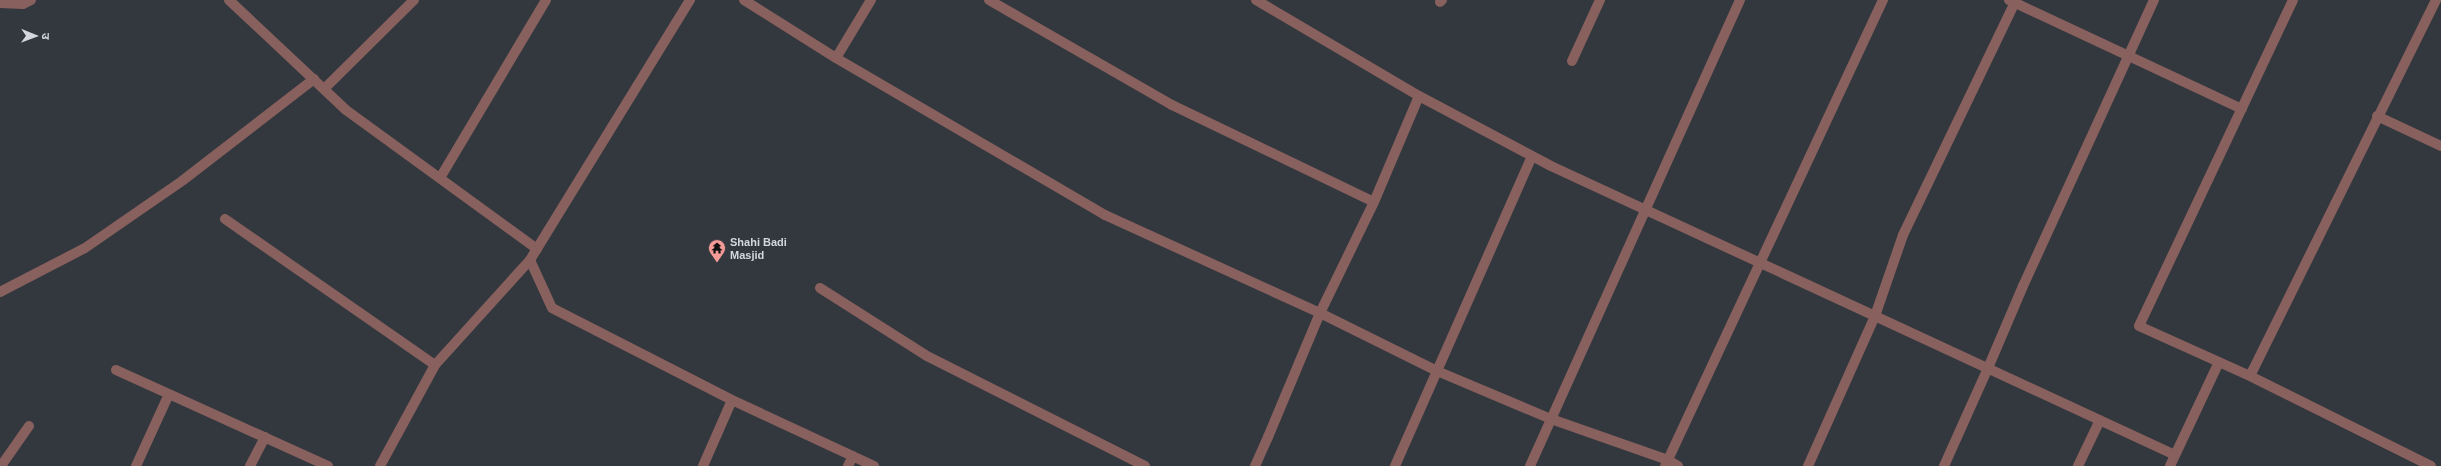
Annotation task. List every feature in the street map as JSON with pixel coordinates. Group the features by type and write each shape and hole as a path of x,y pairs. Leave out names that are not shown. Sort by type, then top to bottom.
{"street":[{"path":"0,3 23,4 31,0"},
{"path":"229,0 346,110 537,250"},
{"path":"324,89 414,0"},
{"path":"440,178 546,0"},
{"path":"380,466 435,365 530,260 537,250 690,0"},
{"path":"744,0 836,58 1105,215 1320,313 1437,371 1551,419 1666,463 1678,466"},
{"path":"836,58 871,0"},
{"path":"989,0 1172,106 1374,202"},
{"path":"1256,0 1419,96 1532,156 2175,455"},
{"path":"1572,61 1600,0"},
{"path":"1530,466 1740,0"},
{"path":"1666,463 1883,0"},
{"path":"1944,466 2023,286 2154,0"},
{"path":"2293,0 2140,326 2250,376 2431,466"},
{"path":"2250,376 2377,116 2436,0"},
{"path":"1808,466 1875,316 1903,235 2013,1 2242,110"},
{"path":"0,292 85,248 182,181 314,79"},
{"path":"1255,466 1320,313 1374,202 1419,96"},
{"path":"2377,116 2441,146"},
{"path":"1395,466 1532,156"},
{"path":"225,219 435,365"},
{"path":"530,260 552,308 732,400 874,466"},
{"path":"820,288 927,356 1144,466"},
{"path":"2170,466 2219,362"},
{"path":"116,370 328,466"},
{"path":"136,466 169,394"},
{"path":"704,466 732,400"},
{"path":"2078,466 2100,420"},
{"path":"1,466 29,426"},
{"path":"250,466 265,437"},
{"path":"848,466 853,456"}],"place":[{"name":"Shahi Badi Masjid","path":"717,263"}]}
